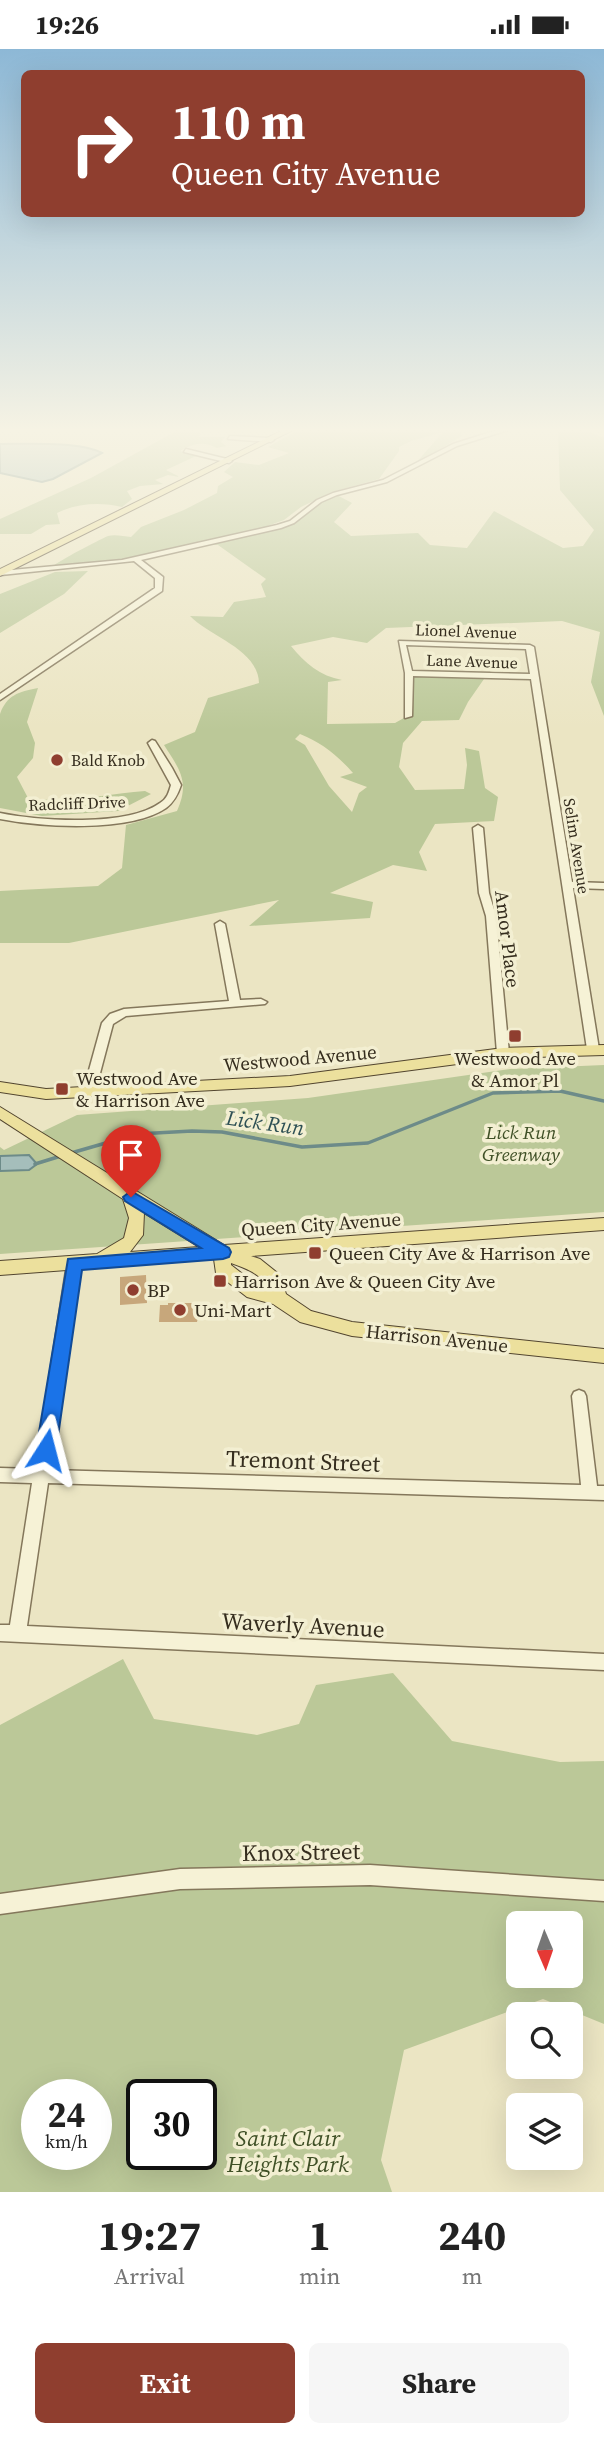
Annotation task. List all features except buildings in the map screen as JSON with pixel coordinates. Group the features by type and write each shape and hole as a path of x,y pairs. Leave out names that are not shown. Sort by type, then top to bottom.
{"main road":[{"path":"0,573 88,530"},
{"name":"Westwood Avenue","path":"0,1087 46,1094 317,1079 503,1053 599,1049"},
{"path":"22,1124 16,1115 19,1106 28,1099 46,1094"},
{"path":"0,1112 131,1197 223,1252"},
{"path":"95,1262 123,1248 136,1234 139,1216 131,1197"},
{"name":"Queen City Avenue","path":"0,1268 604,1224"},
{"name":"Harrison Avenue","path":"223,1252 222,1268 253,1292 278,1298 306,1317 330,1325 604,1356"}],"street":[{"path":"0,573 135,559 264,530"},
{"path":"0,698 159,589 159,577 135,559"},
{"name":"Lionel Avenue","path":"409,673 402,643 530,647"},
{"name":"Selim Avenue","path":"530,647 567,885 599,1049"},
{"path":"408,716 409,673"},
{"name":"Lane Avenue","path":"409,673 534,677"},
{"name":"Radcliff Drive","path":"0,816 36,822 102,821 136,817 161,807 169,800 176,785 169,768 152,743"},
{"name":"Amor Place","path":"478,828 484,893 491,916 503,1053"},
{"path":"567,885 604,886"},
{"path":"220,924 235,1004"},
{"path":"89,1091 107,1023 114,1017 124,1013 261,1002"},
{"path":"9,1633 42,1476 74,1264"},
{"path":"579,1396 597,1493"},
{"name":"Tremont Street","path":"0,1475 597,1493"},
{"name":"Waverly Avenue","path":"9,1633 604,1663"},
{"name":"Knox Street","path":"0,1904 180,1879 370,1875 604,1891"}],"green space":[{"path":"0,530 38,530 31,534 0,534"},
{"path":"138,530 255,530 140,557 52,567 108,536 131,537"},
{"path":"264,530 344,530 351,536 418,533 430,545 467,548 480,530 529,530 563,548 583,546 594,530 604,530 604,716 591,682 600,632 562,621 386,628 367,643 333,637 291,646 314,668 342,680 328,682 327,724 395,723 411,714 414,676 484,679 459,720 422,721 403,743 399,767 415,790 464,789 467,765 465,748 479,751 485,788 498,797 494,821 435,824 419,852 427,871 393,865 330,893 373,902 370,918 249,926 279,900 69,943 0,943 0,891 98,886 122,868 126,825 177,811 181,801 181,777 164,745 195,732 208,698 259,683 257,671 242,652 190,616 223,617 234,602 266,597 261,584 266,579 218,545 204,544","holes":["300,734 329,750 353,773 340,777 367,787 359,793 352,812 329,786 305,745 295,739"]},
{"path":"88,571 64,594 0,633 0,594 55,572"},
{"path":"38,688 27,722 35,743 33,758 17,777 28,798 72,799 145,791 151,794 118,811 42,816 0,808 0,714 6,702 14,695"},
{"name":"Lick Run Greenway","path":"604,1065 604,1212 0,1254 0,1147 4,1150 77,1115 308,1098 510,1069"},
{"name":"Saint Clair Heights Park","path":"123,1659 154,1719 257,1735 299,1724 316,1685 393,1673 452,1741 560,1762 604,1761 604,2024 583,2015 583,2002 550,2002 543,1999 535,2002 506,2002 506,2013 404,2050 381,2160 392,2192 0,2192 0,1725"}],"water":[{"path":"29,1155 37,1164 29,1170 0,1171 0,1156"}],"waterway":[{"name":"Lick Run","path":"71,1153 137,1134 192,1131 222,1132 302,1147 368,1143 493,1093 560,1091 604,1101"},
{"name":"Lick Run","path":"35,1164 61,1156"}],"place":[{"name":"Bald Knob","path":"57,760"},
{"name":"Westwood Ave & Amor Pl","path":"515,1036"},
{"name":"Westwood Ave & Harrison Ave","path":"62,1089"},
{"name":"Queen City Ave & Harrison Ave","path":"315,1253"},
{"name":"Harrison Ave & Queen City Ave","path":"220,1281"},
{"name":"BP","path":"133,1290"},
{"name":"Uni-Mart","path":"180,1310"}],"route":[{"path":"46,1450 74,1264 223,1252 131,1197"}]}
